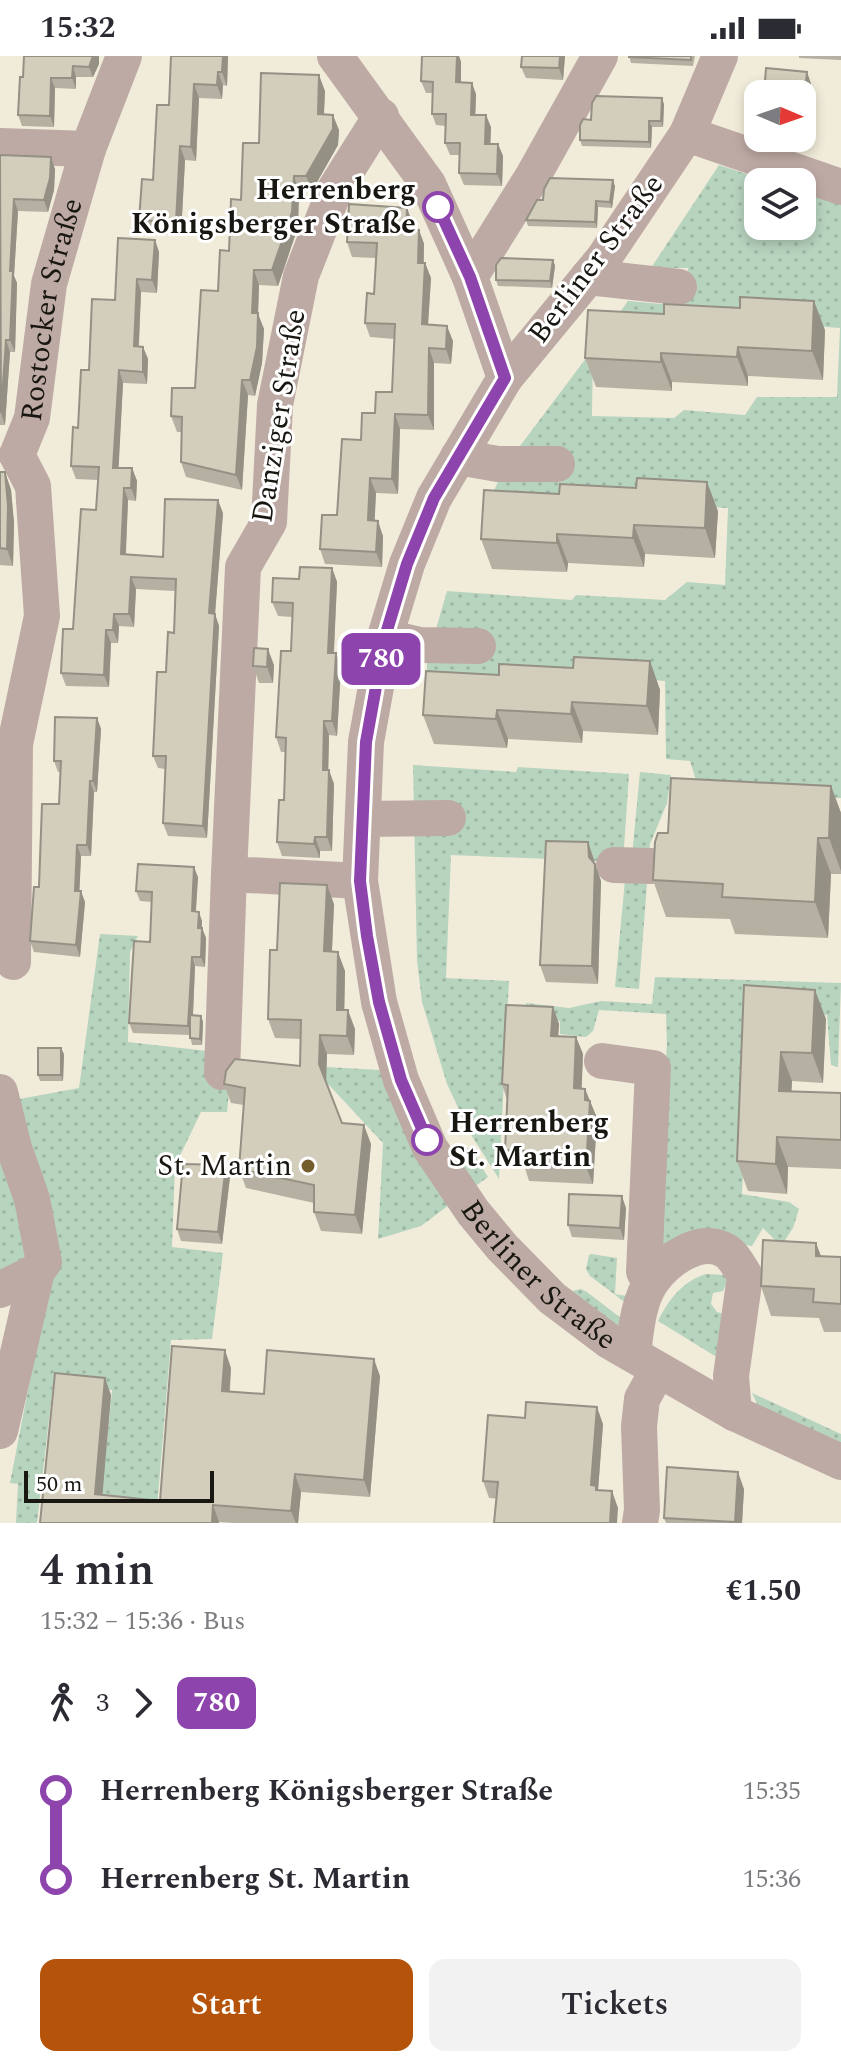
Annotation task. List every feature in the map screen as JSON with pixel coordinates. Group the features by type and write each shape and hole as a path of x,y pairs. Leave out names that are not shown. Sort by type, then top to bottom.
{"street":[{"name":"Rostocker Straße","path":"8,454 32,418 49,284 88,149 124,56"},
{"path":"335,56 428,184 470,277 505,378"},
{"path":"470,277 533,176 600,56"},
{"name":"Berliner Straße","path":"720,56 687,134 588,277 505,378 434,498 407,564 385,637 366,742 360,881 379,1002 401,1080 430,1148 473,1212 544,1290 609,1341 734,1413 841,1462"},
{"name":"Danziger Straße","path":"222,1072 243,567 269,522 275,405 301,276 335,189 381,116"},
{"path":"687,134 841,187"},
{"path":"0,146 88,149"},
{"path":"588,277 679,287"},
{"path":"8,454 33,486 42,616 15,744 6,860 13,962"},
{"path":"458,457 498,464 557,464"},
{"path":"385,637 420,645 478,646"},
{"path":"363,819 448,818"},
{"path":"614,865 651,866"},
{"path":"229,874 360,881"},
{"path":"602,1061 653,1068 633,1158 644,1272 651,1282"},
{"path":"0,1431 37,1271 44,1262 32,1199 14,1148 1,1092"},
{"path":"640,1523 641,1412 646,1362 637,1319 651,1282 677,1256 708,1244 728,1251 745,1276 731,1376 734,1413"},
{"path":"0,1290 37,1271"}],"green space":[{"path":"719,165 744,173 744,240 816,240 816,197 841,205 841,798 700,793 690,761 666,759 665,681 578,675 427,696 427,660 447,591 572,600 576,595 665,600 687,582 725,585 728,508 644,504 566,517 482,516 498,482 561,482 567,449 517,450 593,349 592,416 674,418 684,410 745,415 757,397 837,397 840,328 747,321 605,333 628,301 684,306 688,268 651,268"},
{"path":"413,765 516,772 518,767 629,774 623,862 451,855 446,978 509,981 499,1179 470,1133 447,1084 422,1002 417,960"},
{"path":"640,772 671,775 667,803 650,844 639,989 615,987 626,869 631,866"},
{"path":"100,934 138,936 130,952 128,1042 216,1052 219,1061 380,1070 449,1205 421,1226 378,1239 383,1143 329,1085 231,1073 227,1112 201,1112 175,1166 172,1247 223,1253 212,1339 171,1340 157,1508 101,1501 112,1390 53,1384 37,1523 16,1523 18,1484 10,1483 33,1364 14,1100 79,1088"},
{"path":"655,977 841,983 838,1067 831,1065 827,1015 750,1012 742,1194 789,1202 799,1209 793,1228 781,1246 763,1228 752,1246 729,1243 663,1259 658,1160 667,1044 666,1014 599,1010 593,1031 586,1037 560,1034 560,1021 525,1014 526,1003 569,1008 601,1001 652,1004"},
{"path":"0,1131 32,1265 0,1281"},
{"path":"470,1147 488,1177 473,1188 455,1157"},
{"path":"591,1254 617,1258 615,1294 632,1297 630,1306 590,1276 586,1269"},
{"path":"706,1274 726,1275 723,1291 713,1293 711,1304 717,1312 727,1315 728,1364 658,1321 678,1292 690,1281"},
{"path":"581,1289 630,1325 622,1331 572,1291"},
{"path":"752,1393 841,1434 841,1446 760,1410"}],"building":[{"path":"24,56 93,56 89,67 73,66 72,78 51,78 50,116 18,115"},
{"path":"171,56 223,56 222,72 218,72 217,85 194,84 191,147 180,146 176,222 139,220 142,179 153,180 157,105 169,105"},
{"path":"422,56 457,56 456,82 472,83 471,115 486,115 485,144 498,144 497,174 459,173 460,143 445,143 446,114 432,114 433,82 421,81"},
{"path":"522,56 560,56 559,68 521,67"},
{"path":"691,56 691,60 629,57"},
{"path":"766,68 807,72 806,80 765,80"},
{"path":"261,73 319,75 318,114 333,115 333,129 306,176 294,176 292,212 272,270 254,270 252,313 258,313 257,347 250,380 242,380 236,475 181,462 182,417 171,416 172,388 195,388 201,290 218,291 220,250 229,251 231,199 241,200 243,143 259,143"},
{"path":"596,96 662,98 661,121 649,121 649,142 580,140 580,125 583,119 591,120 592,103"},
{"path":"0,155 51,157 44,200 14,199 10,340 6,340 1,413"},
{"path":"550,178 613,180 610,202 596,201 595,222 526,220 537,200 543,200"},
{"path":"349,204 407,208 406,229 419,230 418,263 425,263 422,324 447,326 446,349 429,348 428,415 395,414 392,479 370,478 368,520 378,521 376,552 320,549 322,515 337,515 342,439 361,440 362,413 375,413 376,392 392,392 395,324 365,323 367,293 374,294 377,243 347,242"},
{"path":"118,238 155,240 152,280 137,279 134,346 143,347 143,372 119,370 113,468 132,468 131,488 124,488 121,554 163,557 165,499 218,500 209,613 215,614 203,826 163,823 166,756 153,756 157,672 166,672 168,632 174,633 176,579 131,577 129,614 114,614 113,630 106,630 104,675 61,673 63,629 73,629 81,509 96,510 99,467 71,466 73,427 78,428 81,370 89,370 92,299 115,300"},
{"path":"501,258 553,260 550,281 496,280 496,265"},
{"path":"740,297 814,301 812,351 738,347 737,357 661,353 661,362 585,358 588,310 664,314 664,304 740,308"},
{"path":"0,472 5,472 7,549 0,548"},
{"path":"637,478 707,482 705,528 634,525 633,538 557,534 557,543 481,539 484,490 559,494 560,484 636,488"},
{"path":"300,567 332,568 328,653 336,653 332,721 324,721 323,770 329,770 327,837 315,837 314,844 277,842 279,800 284,800 286,738 276,737 281,651 291,651 293,603 272,602 273,578 299,579"},
{"path":"254,648 268,649 267,667 253,666"},
{"path":"574,657 650,661 647,706 572,702 571,714 497,710 496,719 423,715 426,671 499,675 499,664 573,668"},
{"path":"55,717 97,718 87,845 77,845 75,891 81,891 76,945 30,941 34,887 39,887 42,804 59,804 61,761 54,761"},
{"path":"671,778 831,786 829,838 818,838 815,902 722,897 723,884 653,880 655,842 658,833 668,833"},
{"path":"546,841 588,842 589,857 595,864 592,966 540,965"},
{"path":"138,864 194,867 192,911 199,912 201,957 192,957 188,1026 129,1023 134,941 150,942 152,892 136,891"},
{"path":"280,883 327,885 324,951 338,952 337,1010 348,1010 347,1036 320,1035 319,1064 342,1123 364,1125 355,1215 314,1212 314,1185 239,1169 245,1088 224,1084 226,1071 235,1059 300,1066 301,1020 268,1019 270,950 277,950"},
{"path":"744,985 815,990 812,1053 781,1052 779,1091 841,1093 841,1140 777,1137 776,1164 737,1161"},
{"path":"506,1005 553,1007 551,1036 576,1037 574,1088 585,1089 585,1100 590,1101 586,1167 523,1164 524,1151 505,1150 508,1085 502,1084"},
{"path":"190,1015 201,1016 200,1039 190,1038"},
{"path":"38,1048 61,1048 61,1075 38,1075"},
{"path":"183,1164 226,1165 218,1232 177,1229"},
{"path":"569,1194 622,1196 620,1228 568,1225"},
{"path":"763,1240 816,1243 816,1256 841,1257 841,1304 813,1302 814,1289 761,1286"},
{"path":"172,1346 225,1350 222,1391 264,1394 267,1350 374,1359 364,1480 295,1474 291,1511 213,1505 212,1523 40,1523 55,1373 105,1378 95,1494 160,1501"},
{"path":"526,1402 597,1407 591,1485 596,1486 596,1490 612,1491 610,1523 494,1523 498,1482 483,1481 488,1415 525,1418"},
{"path":"667,1467 738,1472 735,1522 664,1518"}],"bus line":[{"name":"780","path":"427,1140 401,1080 379,1002 360,881 366,742 385,637 407,564 434,498 505,378 470,277 438,207"}],"place":[{"name":"Herrenberg Königsberger Straße","path":"438,207"},
{"name":"Herrenberg St. Martin","path":"427,1140"},
{"name":"St. Martin","path":"308,1166"}]}
